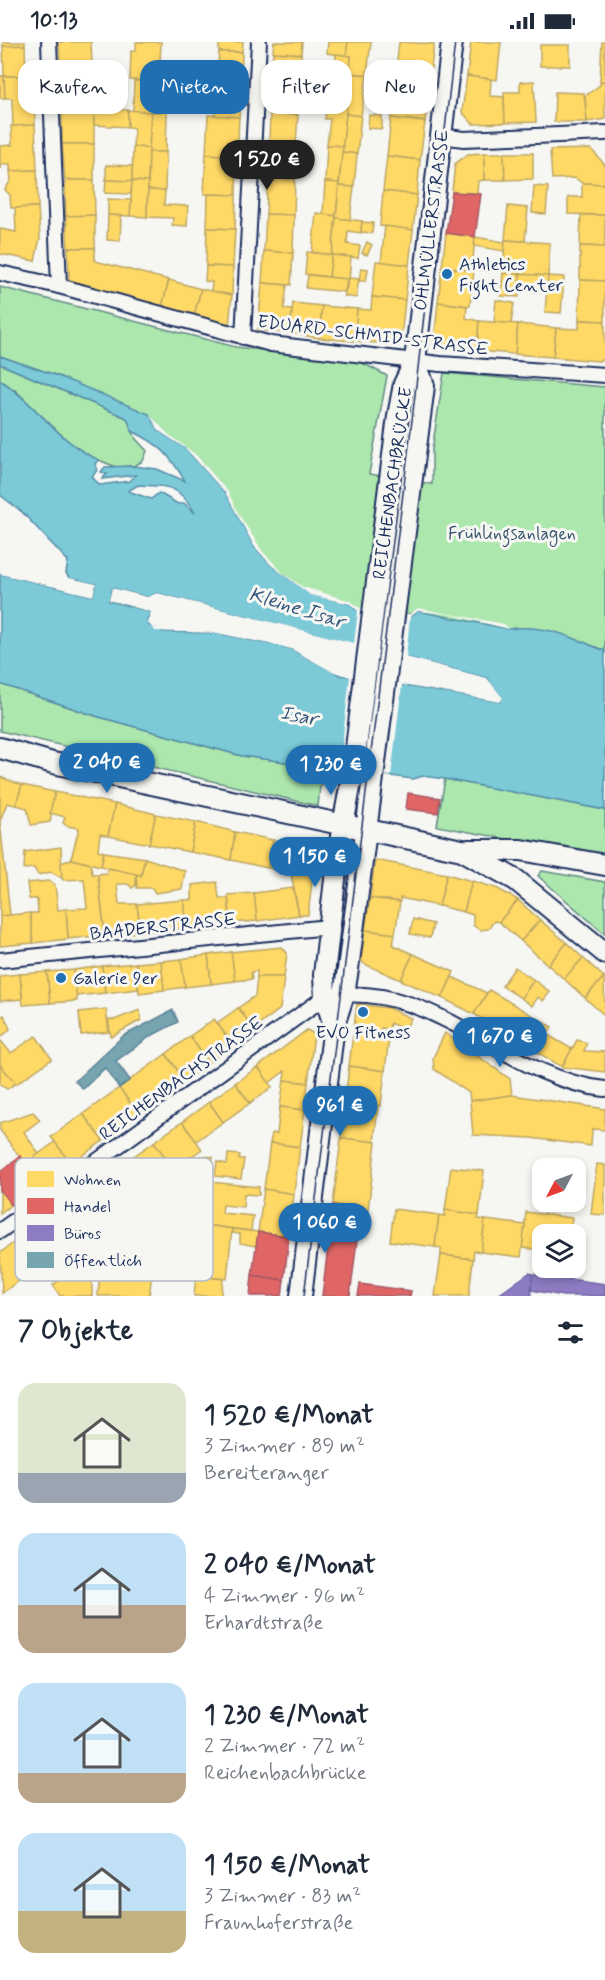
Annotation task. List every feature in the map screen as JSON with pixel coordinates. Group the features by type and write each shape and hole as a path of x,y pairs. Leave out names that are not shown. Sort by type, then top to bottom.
{"main road":[{"name":"OHLMÜLLERSTRASSE","path":"415,362 452,42"},
{"name":"REICHENBACHBRÜCKE","path":"355,829 353,771 390,468 404,384 415,362"},
{"name":"REICHENBACHBRÜCKE","path":"355,829 375,774 414,471 424,386 415,362"},
{"path":"0,748 53,763 462,850 521,850 605,865"},
{"path":"334,996 324,975 329,927 355,829"},
{"path":"301,1296 355,829"},
{"path":"462,850 516,880 605,953"}],"street":[{"path":"49,42 58,286"},
{"path":"243,337 259,42"},
{"path":"440,136 464,139 605,133"},
{"name":"EDUARD-SCHMID-STRASSE","path":"0,273 58,286 270,344 415,362 605,375"},
{"name":"BAADERSTRASSE","path":"0,960 329,927"},
{"path":"334,996 374,995 408,1002 466,1029 528,1067 588,1087 605,1089"},
{"name":"REICHENBACHSTRASSE","path":"104,1158 334,996"},
{"name":"REICHENBACHSTRASSE","path":"0,1231 15,1220"}],"green space":[{"name":"Frühlingsanlagen","path":"0,287 236,347 361,362 387,376 369,474 432,484 432,450 444,373 605,387 605,651 570,637 546,631 509,629 415,614 357,610 310,595 271,565 194,457 58,376 0,356"},
{"path":"0,364 127,418 136,439 147,451 143,461 134,466 116,467 79,452 15,390 0,380"},
{"path":"0,684 99,717 242,756 322,767 320,781 324,782 320,786 318,806 0,731"},
{"path":"445,779 605,810 605,857 437,826"},
{"path":"542,871 605,882 605,934 538,876"}],"water":[{"path":"0,356 58,376 149,414 159,431 186,449 226,494 254,546 271,565 310,594 350,604 357,610 411,617 418,611 509,629 546,630 605,651 605,810 445,779 423,776 413,779 242,756 99,717 0,684 0,574 93,596 96,584 69,578 66,573 68,561 22,512 0,495 0,380 13,389 72,444 99,460 95,464 97,470 92,477 100,485 130,481 136,475 102,479 107,474 101,472 105,467 134,466 157,469 185,481 163,451 132,431 127,418 0,364","holes":["138,485 172,489 184,497 195,513 184,503 178,504 159,493 151,499 128,491","112,588 147,597 157,593 487,678 502,698 500,702 340,675 291,649 216,633 164,632 148,625 147,619 152,612 109,601"]}],"pier":[{"path":"149,414 168,434 196,455 228,492 238,513 263,552 284,574 303,587 351,601 358,607 410,614 418,608 504,624 509,629 447,614 418,611 410,617 406,657 487,678 503,698 500,702 402,685 391,776 339,769 350,677 331,671 291,649 279,646 217,633 155,631 147,622 151,612 109,600 112,588 147,597 157,593 354,643 358,611 350,604 310,595 271,565 254,546 226,494 186,449 159,431","holes":["114,592 147,600 157,596 485,681 499,698 341,672 292,646 240,634 217,630 156,628 150,619 155,613 153,610 112,598"]},
{"path":"0,571 91,592 92,586 68,581 65,577 96,584 93,596 0,574"}],"building: Wohnen":[{"path":"3,42 25,42 25,45 3,46"},
{"path":"59,42 91,42 92,60 60,60"},
{"path":"136,42 161,42 160,60 140,60 140,81 130,80 131,51 136,51"},
{"path":"219,42 243,42 242,52 219,52"},
{"path":"274,42 302,42 301,54 273,52"},
{"path":"328,42 348,42 346,56 327,53"},
{"path":"348,42 371,42 369,60 364,60 364,75 352,73 351,56 346,56"},
{"path":"399,42 434,44 432,60 397,60"},
{"path":"471,42 501,42 497,80 467,76"},
{"path":"602,42 605,42 605,82 600,81"},
{"path":"25,45 25,60 18,60 18,76 4,76 3,46"},
{"path":"540,45 570,45 570,66 540,66"},
{"path":"219,52 242,52 242,60 218,60"},
{"path":"273,52 301,54 301,60 273,60"},
{"path":"336,54 351,56 351,60 336,60"},
{"path":"352,73 364,75 361,116 346,114 352,114"},
{"path":"0,76 4,76 5,98 0,98"},
{"path":"4,76 18,76 18,114 35,114 35,125 13,126 12,98 5,98"},
{"path":"467,76 491,79 490,96 504,97 505,123 473,124 462,112"},
{"path":"134,81 140,81 140,111 133,111"},
{"path":"534,81 536,122 505,123 504,92 520,92 520,82"},
{"path":"600,81 605,82 605,119 587,122 585,96 600,85"},
{"path":"555,92 584,93 587,122 554,122"},
{"path":"128,110 140,111 140,114 151,114 149,148 133,147 134,128 128,127"},
{"path":"62,114 94,114 94,144 62,144"},
{"path":"94,114 128,114 128,127 94,125"},
{"path":"151,114 167,114 166,152 149,152"},
{"path":"215,114 239,114 239,117 215,116"},
{"path":"270,114 298,115 296,144 269,143"},
{"path":"325,114 346,114 343,146 327,145 330,119 325,119"},
{"path":"346,114 361,116 357,154 342,152"},
{"path":"391,114 426,114 425,122 391,118"},
{"path":"208,115 239,117 237,156 206,154"},
{"path":"369,115 382,116 382,129 368,128"},
{"path":"391,118 425,122 420,160 387,156"},
{"path":"35,125 37,170 10,171 10,164 1,164 0,169 0,146 12,145 11,126"},
{"path":"269,143 296,144 295,179 268,178"},
{"path":"62,144 94,144 94,180 65,180"},
{"path":"327,145 343,146 339,183 325,182"},
{"path":"133,147 149,148 148,182 132,181"},
{"path":"591,149 605,165 605,184 582,183 575,178 552,179 550,150"},
{"path":"149,152 166,152 165,191 148,190"},
{"path":"342,152 357,154 354,187 339,186"},
{"path":"484,153 504,153 505,180 484,180"},
{"path":"484,153 484,180 478,181 477,193 452,192 455,164 468,154"},
{"path":"504,153 533,153 533,179 505,180"},
{"path":"206,154 237,156 236,195 204,194"},
{"path":"387,156 420,160 417,195 383,191"},
{"path":"106,165 132,166 132,181 106,180"},
{"path":"37,170 38,207 11,208 10,195 5,190 11,180 10,171"},
{"path":"268,178 295,179 294,215 266,214"},
{"path":"65,180 94,180 95,215 66,216"},
{"path":"106,180 132,181 131,194 105,193"},
{"path":"132,181 148,182 147,217 130,216"},
{"path":"325,182 339,183 336,216 323,214"},
{"path":"582,183 605,184 605,215 568,214 568,197 582,197"},
{"path":"339,186 354,187 350,220 336,218"},
{"path":"534,186 548,187 546,214 532,213"},
{"path":"148,190 165,191 164,205 188,206 187,226 172,225 173,218 147,217"},
{"path":"383,191 417,195 413,230 380,226"},
{"path":"208,194 236,195 235,229 207,228"},
{"path":"108,199 131,200 130,216 108,215"},
{"path":"508,206 528,208 525,241 505,240"},
{"path":"38,207 40,238 35,261 0,254 0,229 16,232 15,208"},
{"path":"316,213 336,216 332,255 312,252"},
{"path":"266,214 294,215 293,253 264,251"},
{"path":"95,215 95,248 68,248 66,216"},
{"path":"108,215 121,216 120,241 107,240"},
{"path":"581,215 605,215 605,247 580,246"},
{"path":"336,218 362,221 361,233 348,231 347,244 360,246 358,258 332,255"},
{"path":"362,222 373,223 372,233 361,232"},
{"path":"385,226 413,230 409,265 381,262"},
{"path":"207,228 235,229 233,267 206,266"},
{"path":"446,233 475,237 472,270 442,267"},
{"path":"475,237 505,242 504,251 474,246"},
{"path":"505,240 550,243 548,276 503,273"},
{"path":"367,242 372,245 367,255 362,253"},
{"path":"580,246 605,247 605,281 580,280"},
{"path":"68,248 95,248 95,261 169,280 162,307 69,282"},
{"path":"264,251 293,253 291,285 262,283"},
{"path":"307,252 332,255 329,277 305,274"},
{"path":"332,255 351,257 349,280 329,277"},
{"path":"376,261 409,265 405,300 372,297"},
{"path":"206,266 233,267 232,295 211,292 212,282 205,281"},
{"path":"442,267 474,271 470,306 438,302"},
{"path":"361,268 368,269 366,281 359,281"},
{"path":"503,273 520,274 519,297 501,296"},
{"path":"520,274 548,276 547,292 519,290"},
{"path":"308,275 347,279 345,292 306,288"},
{"path":"548,276 564,277 561,313 545,312"},
{"path":"349,278 359,279 356,298 344,296"},
{"path":"169,280 201,289 194,316 162,307"},
{"path":"580,280 605,281 605,321 579,320"},
{"path":"262,283 287,285 284,309 292,310 290,333 258,330"},
{"path":"201,289 232,295 229,326 194,316"},
{"path":"372,297 405,300 401,338 391,344 354,341 357,309 371,310"},
{"path":"496,300 514,303 511,324 494,322"},
{"path":"438,302 467,306 466,318 479,321 477,351 437,346 434,342"},
{"path":"293,303 322,306 319,338 290,333"},
{"path":"322,306 357,309 354,341 319,338"},
{"path":"579,320 605,321 605,358 599,361 553,357 556,328 579,329"},
{"path":"479,321 518,324 515,354 477,351"},
{"path":"518,324 556,328 553,357 515,354"},
{"path":"0,777 22,785 16,805 7,803 0,821"},
{"path":"22,785 55,792 50,822 31,825 27,808 16,805"},
{"path":"55,792 115,804 108,836 100,834 98,850 104,852 101,866 71,859 79,828 67,826 63,823 65,817 50,813"},
{"path":"115,804 156,814 149,844 108,836"},
{"path":"156,814 196,822 190,852 149,844"},
{"path":"0,821 10,915 0,916"},
{"path":"196,822 235,832 231,860 190,852"},
{"path":"235,832 273,840 268,868 231,860"},
{"path":"273,840 316,849 308,915 299,915 291,873 268,868"},
{"path":"61,847 62,878 51,872 38,875 34,868 24,869 25,852"},
{"path":"104,852 145,858 141,876 101,866"},
{"path":"145,858 185,871 182,889 155,893 152,888 137,888 136,874 141,876"},
{"path":"71,859 91,864 92,874 98,874 105,935 68,939 66,909 87,908 84,879 63,880 62,878 61,863"},
{"path":"375,860 447,874 439,906 400,898 400,902 370,898"},
{"path":"108,868 136,874 136,885 132,888 128,884 117,884 119,904 137,904 141,932 105,935 98,874 107,873"},
{"path":"447,874 472,881 464,912 439,906"},
{"path":"49,881 55,885 58,910 66,909 68,939 33,943 30,913 38,913 37,899 29,899 27,883"},
{"path":"472,881 496,888 518,900 499,922 494,921 488,929 480,930 473,925 473,915 464,912"},
{"path":"217,882 219,898 228,898 231,923 187,928 184,900 192,900 192,885"},
{"path":"293,888 299,915 257,921 254,893"},
{"path":"254,893 257,921 231,923 228,895"},
{"path":"370,898 400,902 395,934 365,930"},
{"path":"184,900 187,928 141,932 137,904"},
{"path":"518,900 540,920 521,941 499,922"},
{"path":"30,913 33,943 0,946 0,916"},
{"path":"413,919 433,924 430,938 410,934"},
{"path":"540,920 567,943 548,965 521,941"},
{"path":"365,930 395,934 393,945 413,954 401,980 364,964 361,960"},
{"path":"567,943 583,958 564,979 548,965"},
{"path":"282,947 287,953 284,977 257,977 257,971 251,972 252,979 235,981 231,952"},
{"path":"231,952 235,981 211,984 208,955"},
{"path":"413,954 454,972 442,998 401,980"},
{"path":"208,955 211,984 185,987 181,959"},
{"path":"583,958 604,977 585,998 564,979"},
{"path":"181,959 185,987 164,990 161,961"},
{"path":"161,961 164,990 139,993 136,963"},
{"path":"136,963 138,989 105,993 102,966"},
{"path":"102,966 105,993 76,996 74,970"},
{"path":"515,967 534,980 521,998 502,986"},
{"path":"74,970 77,1001 50,1003 47,972"},
{"path":"47,972 50,1003 23,1005 20,974"},
{"path":"20,974 22,999 0,1001 0,976"},
{"path":"257,977 284,977 280,1009 254,1029 238,1008 255,996"},
{"path":"452,977 487,993 474,1014 442,998"},
{"path":"604,977 605,1012 603,1014 585,998"},
{"path":"534,980 550,992 543,1001 538,997 532,1006 521,998"},
{"path":"489,990 552,1027 537,1052 474,1014"},
{"path":"357,1004 388,1008 411,1018 405,1030 390,1023 389,1029 381,1028 379,1037 353,1034"},
{"path":"238,1008 254,1029 233,1045 217,1023"},
{"path":"106,1009 109,1032 81,1035 79,1012"},
{"path":"140,1010 141,1020 111,1037 108,1019 114,1020"},
{"path":"4,1015 10,1029 0,1038 0,1018"},
{"path":"214,1019 233,1045 208,1063 190,1036"},
{"path":"307,1030 314,1034 308,1083 284,1080 285,1071 269,1083 258,1067"},
{"path":"445,1033 510,1079 512,1095 470,1101 469,1093 434,1069 433,1058"},
{"path":"353,1034 389,1038 385,1071 349,1066"},
{"path":"548,1035 572,1049 562,1067 537,1052"},
{"path":"36,1036 52,1059 16,1084 0,1065 0,1040 11,1053"},
{"path":"190,1036 208,1063 185,1081 166,1054"},
{"path":"577,1040 587,1043 584,1051 605,1052 605,1072 562,1067"},
{"path":"166,1054 185,1081 139,1115 119,1088"},
{"path":"0,1065 16,1083 7,1089 0,1084"},
{"path":"349,1066 385,1071 381,1106 345,1102"},
{"path":"258,1067 272,1087 250,1103 235,1083"},
{"path":"284,1080 308,1083 305,1110 280,1107"},
{"path":"235,1083 250,1103 223,1122 209,1102"},
{"path":"119,1088 139,1115 103,1141 83,1114"},
{"path":"512,1095 605,1109 605,1130 592,1129 591,1146 531,1138 473,1135 470,1101"},
{"path":"209,1102 223,1122 196,1141 182,1122"},
{"path":"345,1102 378,1106 374,1142 341,1138"},
{"path":"280,1107 305,1110 300,1147 270,1143 272,1133 277,1134"},
{"path":"33,1112 40,1120 24,1132 39,1154 33,1158 21,1158 0,1130 0,1123"},
{"path":"83,1114 103,1141 79,1158 67,1158 51,1137"},
{"path":"182,1122 202,1149 189,1158 166,1158 154,1142"},
{"path":"341,1138 376,1142 368,1210 333,1205"},
{"path":"55,1142 67,1158 33,1158"},
{"path":"154,1142 166,1158 131,1158"},
{"path":"270,1143 300,1147 294,1194 264,1189"},
{"path":"228,1154 240,1155 239,1159 244,1159 241,1179 215,1176 217,1162 227,1164"},
{"path":"597,1164 605,1165 605,1215 591,1214"},
{"path":"451,1167 484,1171 479,1215 445,1210"},
{"path":"213,1182 259,1187 259,1195 244,1194 243,1207 223,1205 222,1213 253,1216 251,1231 213,1226"},
{"path":"264,1189 294,1194 289,1236 258,1232"},
{"path":"0,1190 11,1205 0,1213"},
{"path":"394,1209 439,1215 435,1247 390,1241"},
{"path":"445,1210 479,1215 478,1219 485,1220 481,1252 474,1251 473,1259 441,1255 441,1248 435,1247 439,1215 445,1216"},
{"path":"526,1212 572,1218 571,1224 532,1224 532,1249 522,1248"},
{"path":"485,1220 525,1225 521,1257 481,1252"},
{"path":"213,1226 232,1229 227,1279 213,1278"},
{"path":"232,1229 258,1232 256,1246 240,1243 240,1234 232,1233"},
{"path":"15,1242 15,1281 19,1281 2,1293 0,1253"},
{"path":"441,1255 473,1259 469,1296 435,1296"},
{"path":"213,1278 223,1279 221,1296 194,1296 196,1281 213,1281"},
{"path":"58,1281 92,1281 92,1296 60,1296 53,1285"},
{"path":"99,1281 151,1281 149,1296 98,1296"}],"building: Handel":[{"path":"452,192 481,194 475,237 446,233"},
{"path":"408,793 440,798 438,813 406,809"},
{"path":"15,1160 15,1202 11,1205 0,1190 0,1172"},
{"path":"333,1205 361,1209 350,1296 322,1296"},
{"path":"258,1232 289,1236 284,1280 252,1275"},
{"path":"252,1275 284,1280 282,1296 250,1296"},
{"path":"360,1284 411,1291 410,1296 358,1296"}],"building: Büros":[{"path":"529,1273 532,1274 531,1296 497,1296"},
{"path":"532,1278 562,1278 605,1284 605,1296 563,1296 531,1290"}],"building: Öffentlich":[{"path":"173,1010 178,1022 151,1036 116,1061 130,1080 119,1088 105,1068 83,1089 75,1081 123,1036"}],"tram line":[{"path":"304,1296 413,412 455,42"}],"place":[{"name":"Athletics Fight Center","path":"447,274"},
{"name":"Galerie 9er","path":"61,978"},
{"name":"EVO Fitness","path":"363,1012"}],"water label":[{"name":"Kleine Isar","path":"297,607"},
{"name":"Isar","path":"299,715"}]}
